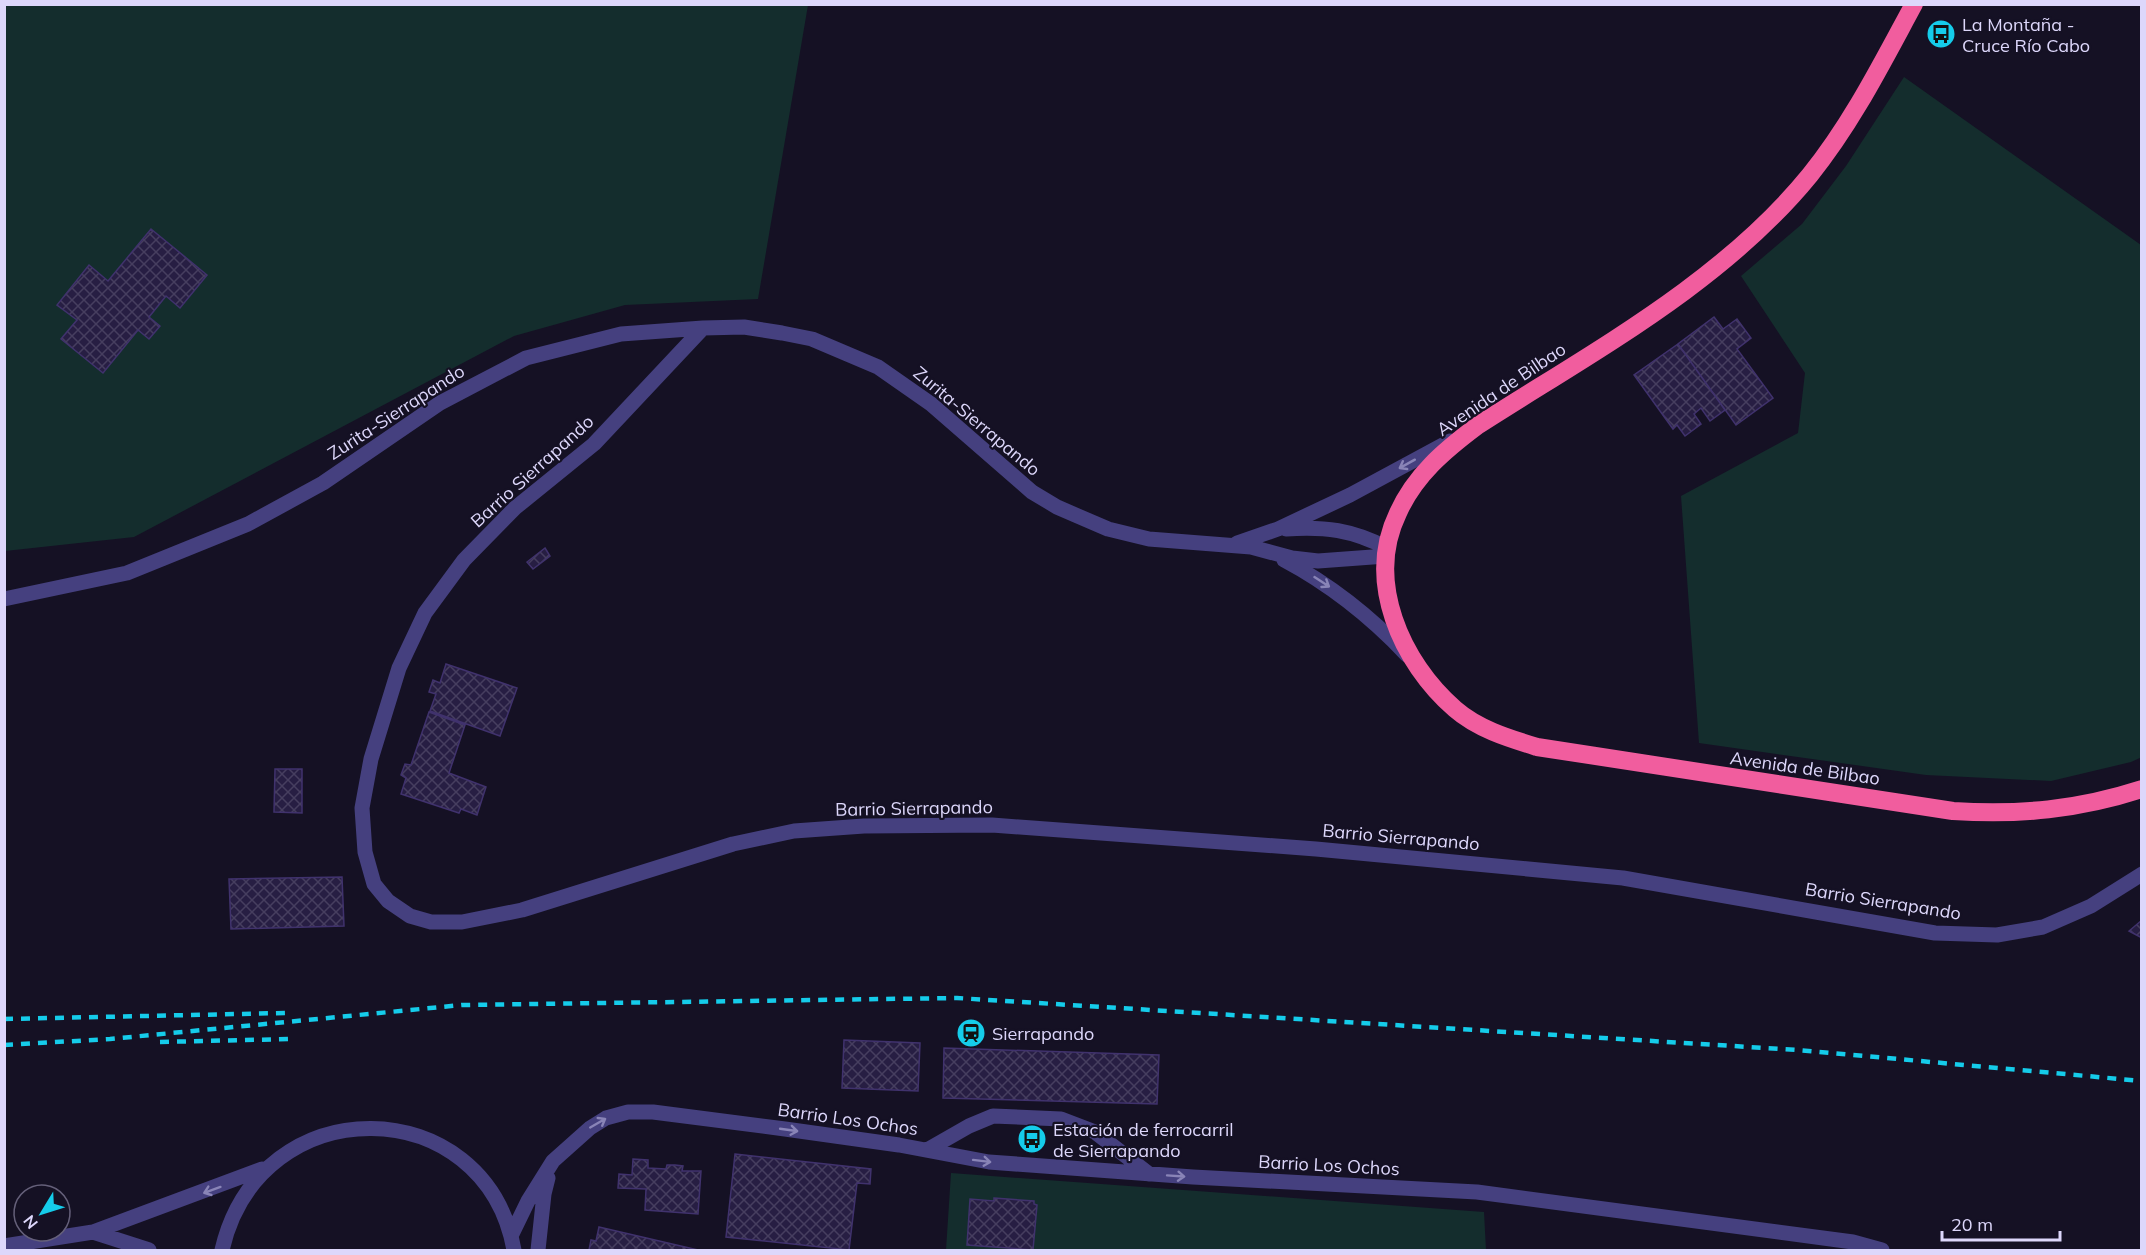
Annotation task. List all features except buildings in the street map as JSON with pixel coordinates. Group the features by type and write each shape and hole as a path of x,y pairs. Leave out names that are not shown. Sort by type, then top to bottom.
{"highway":[{"name":"Avenida de Bilbao","path":"1914,4 1833,145 1809,177 1746,242 1672,299 1477,426 1430,465 1411,489 1391,530 1387,552 1388,600 1394,623 1418,666 1455,709 1492,732 1537,747 1953,811 1981,813 2046,811 2112,799 2142,789"}],"street":[{"name":"Zurita-Sierrapando","path":"4,599 128,573 248,524 323,483 440,403 526,358 621,334 703,328 744,327 812,339 878,367 931,404 1032,492 1087,521 1149,539 1251,547"},
{"name":"Barrio Sierrapando","path":"703,328 594,444 515,508 464,560 425,613 399,669 371,759 362,808 365,852 374,884 388,901 410,916 431,922 462,922 522,910 733,844 794,831 864,826 992,825 1316,849 1623,878 1935,933 1997,935 2043,927 2091,906 2142,874"},
{"path":"1231,544 1278,529 1350,495 1477,426"},
{"path":"1278,529 1330,528 1366,537 1387,552"},
{"path":"1251,547 1292,558 1318,561 1387,552"},
{"path":"1251,547 1298,567 1331,588 1376,623 1418,666"},
{"name":"Barrio Los Ochos","path":"512,1244 528,1201 554,1161 590,1128 606,1118 628,1112 653,1112 927,1150 989,1162 1149,1174 1477,1192 1842,1240 1882,1251"},
{"path":"927,1150 969,1126 993,1116 1062,1119 1095,1132 1149,1174"},
{"path":"4,1246 93,1232 231,1183 266,1168 296,1147 326,1134 359,1128 393,1130 425,1139 454,1155 471,1170 498,1205 512,1244"},
{"path":"538,1251 544,1194 554,1161"},
{"path":"222,1251 228,1227 243,1195 266,1168"},
{"path":"93,1232 149,1251"}],"green space":[{"path":"4,5 808,5 758,299 625,305 514,336 134,537 5,551"},
{"path":"1904,77 2141,245 2142,757 2131,762 2051,781 1926,775 1699,743 1681,496 1798,433 1805,373 1741,276 1802,224 1846,166"},
{"path":"951,1173 1484,1212 1486,1250 946,1250"}],"railway":[{"path":"4,1045 110,1039 462,1005 957,998 1798,1050 2142,1081"},
{"path":"4,1019 285,1013"},
{"path":"160,1042 290,1039"}],"place":[{"name":"La Montaña - Cruce Río Cabo","path":"1941,34"},
{"name":"Sierrapando","path":"971,1033"},
{"name":"Estación de ferrocarril de Sierrapando","path":"1032,1139"}]}
